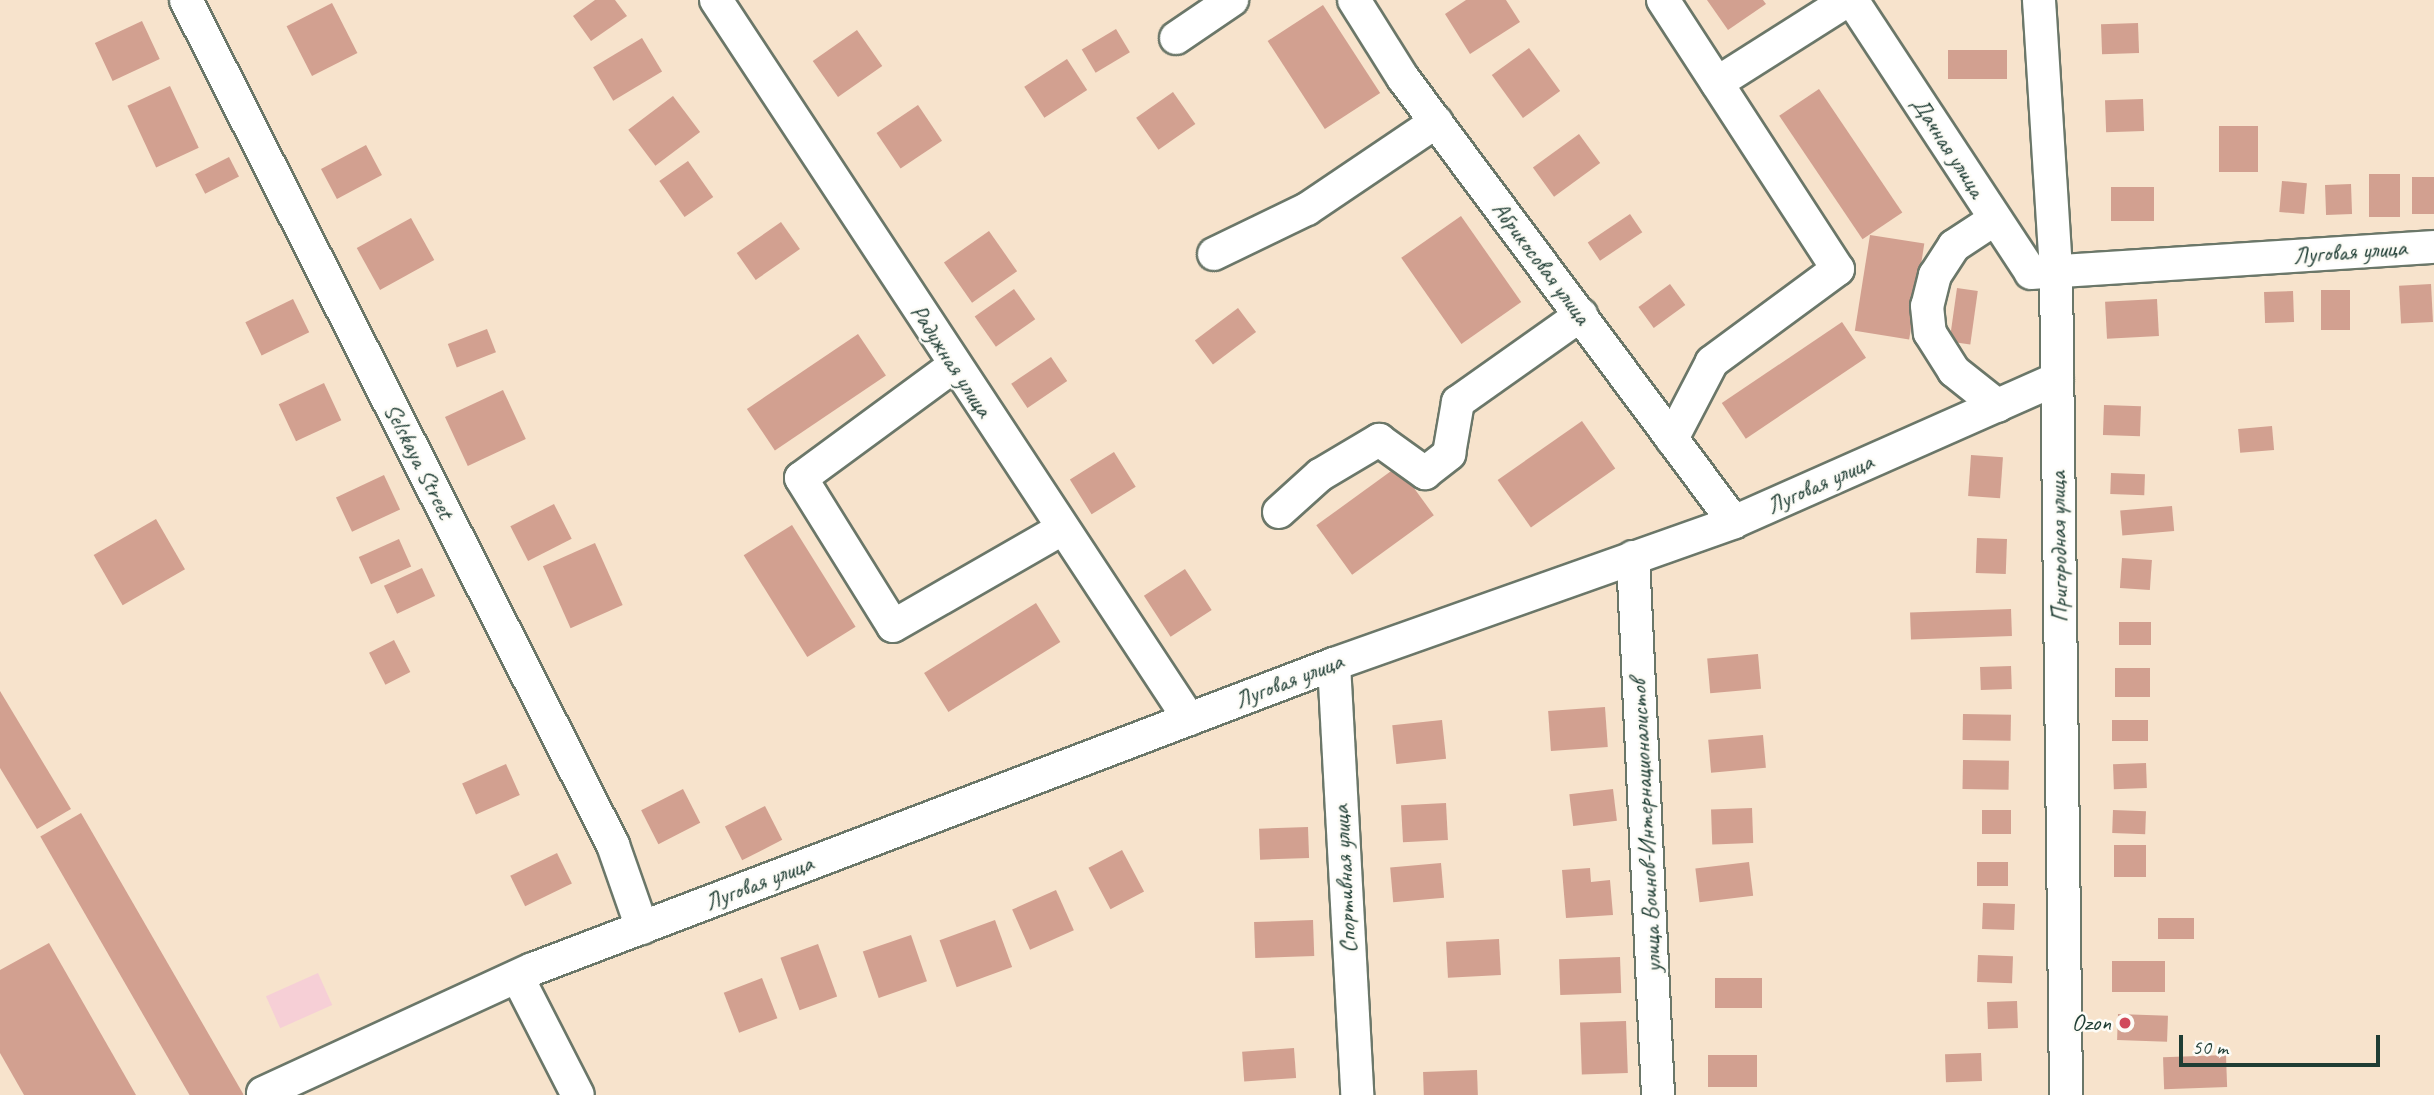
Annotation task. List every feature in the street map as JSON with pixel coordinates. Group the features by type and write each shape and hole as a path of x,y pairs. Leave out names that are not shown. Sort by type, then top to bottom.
{"street":[{"name":"Selskaya Street","path":"186,0 613,845 642,928"},
{"name":"Радужная улица","path":"716,0 1189,719"},
{"path":"1176,38 1232,0"},
{"name":"Абрикосовая улица","path":"1354,0 1436,122 1734,522"},
{"path":"1663,0 1838,269 1712,362 1672,439"},
{"path":"1717,83 1850,0"},
{"name":"Дачная улица","path":"1850,0 2031,273 2056,273"},
{"name":"Пригородная улица","path":"2039,0 2056,273 2066,1095"},
{"path":"1214,254 1307,209 1436,122"},
{"path":"1996,219 1954,246 1935,275 1927,306 1930,333 1954,371 1997,406"},
{"name":"Луговая улица","path":"2056,273 2434,247"},
{"path":"1279,512 1320,475 1379,440 1425,473 1449,454 1458,402 1581,315"},
{"path":"955,365 802,478 893,626 1062,529"},
{"name":"Луговая улица","path":"263,1093 518,978 642,928 1334,664 1734,522 2057,379"},
{"name":"улица Воинов-Интернационалистов","path":"1633,557 1658,1095"},
{"name":"Спортивная улица","path":"1334,664 1357,1095"},
{"path":"518,978 578,1095"}],"shaded area":[{"path":"318,973 332,1005 280,1028 266,996"}],"building":[{"path":"595,0 615,0 627,16 591,41 573,16"},
{"path":"1466,0 1506,0 1520,22 1470,54 1445,14"},
{"path":"1707,0 1763,0 1766,4 1728,30"},
{"path":"332,3 357,53 312,76 287,26"},
{"path":"1323,5 1380,93 1325,129 1268,41"},
{"path":"142,21 160,59 113,81 95,43"},
{"path":"2138,23 2139,53 2102,54 2101,24"},
{"path":"1116,29 1130,52 1096,73 1082,50"},
{"path":"857,30 882,66 838,97 813,61"},
{"path":"642,38 662,71 613,101 593,67"},
{"path":"1529,48 1560,91 1523,118 1492,75"},
{"path":"1948,50 2007,50 2007,79 1948,79"},
{"path":"1067,59 1087,90 1044,118 1024,87"},
{"path":"170,86 199,148 156,167 127,106"},
{"path":"1819,89 1902,213 1863,239 1779,116"},
{"path":"1173,92 1195,124 1159,150 1136,118"},
{"path":"673,96 700,132 655,166 628,130"},
{"path":"2143,99 2144,131 2106,132 2105,100"},
{"path":"918,105 942,141 901,169 877,133"},
{"path":"2219,126 2258,126 2258,172 2219,172"},
{"path":"1579,134 1600,163 1554,197 1533,168"},
{"path":"366,145 382,175 337,199 321,169"},
{"path":"229,157 239,177 205,194 195,174"},
{"path":"688,161 713,197 685,217 659,181"},
{"path":"2369,174 2400,174 2400,217 2369,217"},
{"path":"2412,177 2434,177 2434,214 2412,214"},
{"path":"2282,181 2307,183 2304,214 2279,212"},
{"path":"2351,184 2352,214 2326,215 2325,185"},
{"path":"2111,187 2154,187 2154,221 2111,221"},
{"path":"1630,214 1642,232 1600,261 1588,243"},
{"path":"1461,216 1521,302 1461,344 1401,258"},
{"path":"411,218 434,260 380,290 357,248"},
{"path":"781,222 800,249 756,280 737,253"},
{"path":"989,231 1017,271 972,303 944,263"},
{"path":"1870,235 1924,244 1909,339 1855,331"},
{"path":"1670,284 1685,305 1654,328 1638,307"},
{"path":"2431,284 2433,322 2401,324 2399,286"},
{"path":"1957,288 1978,291 1970,344 1949,341"},
{"path":"1014,289 1035,319 996,347 975,317"},
{"path":"2321,290 2350,290 2350,330 2321,330"},
{"path":"2293,291 2294,322 2265,323 2264,292"},
{"path":"293,299 309,332 262,355 245,322"},
{"path":"2157,299 2159,336 2107,339 2105,302"},
{"path":"1238,308 1256,332 1213,364 1195,340"},
{"path":"1842,322 1866,358 1746,439 1722,403"},
{"path":"487,329 496,352 457,367 448,344"},
{"path":"858,334 886,375 775,450 747,409"},
{"path":"1051,357 1067,381 1027,408 1011,384"},
{"path":"324,383 341,420 296,441 279,404"},
{"path":"503,390 526,439 468,466 445,417"},
{"path":"2104,405 2141,406 2140,436 2103,435"},
{"path":"1582,421 1615,469 1531,528 1498,480"},
{"path":"2272,426 2274,450 2240,453 2238,429"},
{"path":"1114,452 1136,487 1092,514 1070,480"},
{"path":"1971,455 2003,457 2000,498 1968,496"},
{"path":"1398,466 1434,515 1352,575 1316,525"},
{"path":"2111,473 2145,474 2144,495 2110,494"},
{"path":"384,475 400,509 352,532 336,497"},
{"path":"554,504 572,539 528,561 510,526"},
{"path":"2172,506 2174,531 2122,535 2120,511"},
{"path":"156,519 185,569 123,605 94,555"},
{"path":"792,525 856,627 807,657 744,555"},
{"path":"1977,538 2007,539 2006,574 1976,573"},
{"path":"399,539 411,566 371,584 359,557"},
{"path":"595,543 623,605 571,628 543,566"},
{"path":"2122,558 2152,560 2150,590 2120,588"},
{"path":"422,568 435,596 397,614 384,586"},
{"path":"1185,569 1212,610 1171,637 1144,596"},
{"path":"1036,603 1060,642 948,712 924,673"},
{"path":"2011,609 2012,636 1911,640 1910,613"},
{"path":"2119,622 2151,622 2151,645 2119,645"},
{"path":"394,640 410,672 385,685 369,653"},
{"path":"1758,654 1761,689 1710,693 1707,658"},
{"path":"2011,666 2012,689 1981,690 1980,667"},
{"path":"2115,668 2150,668 2150,697 2115,697"},
{"path":"0,691 71,809 37,829 0,768"},
{"path":"1605,707 1608,747 1551,751 1548,711"},
{"path":"1963,714 2011,715 2011,741 1963,740"},
{"path":"1442,720 1446,759 1396,764 1392,725"},
{"path":"2112,720 2148,720 2148,741 2112,741"},
{"path":"1763,735 1766,768 1711,773 1708,740"},
{"path":"1963,760 2009,761 2008,790 1962,789"},
{"path":"2146,763 2147,788 2114,789 2113,764"},
{"path":"506,764 520,795 476,815 462,784"},
{"path":"683,789 700,823 658,844 641,810"},
{"path":"1613,789 1617,821 1573,826 1569,794"},
{"path":"1446,803 1448,840 1403,842 1401,805"},
{"path":"765,806 782,840 742,860 725,826"},
{"path":"1752,808 1753,843 1712,844 1711,809"},
{"path":"1982,810 2011,810 2011,834 1982,834"},
{"path":"2113,810 2146,811 2145,834 2112,833"},
{"path":"81,813 244,1094 190,1095 40,836"},
{"path":"1308,827 1309,858 1260,860 1259,829"},
{"path":"2114,845 2146,845 2146,877 2114,877"},
{"path":"1122,850 1144,891 1111,909 1088,868"},
{"path":"557,853 572,884 525,906 510,876"},
{"path":"1749,862 1753,896 1700,902 1695,869"},
{"path":"1977,862 2008,862 2008,886 1977,886"},
{"path":"1441,863 1444,898 1393,902 1390,867"},
{"path":"1590,868 1591,882 1610,880 1613,915 1566,918 1562,870"},
{"path":"1056,890 1074,930 1030,950 1012,910"},
{"path":"1983,903 2015,904 2014,930 1982,929"},
{"path":"2158,918 2194,918 2194,939 2158,939"},
{"path":"995,920 1012,967 957,987 940,940"},
{"path":"1313,920 1314,956 1255,958 1254,922"},
{"path":"911,935 927,981 879,998 863,952"},
{"path":"1499,939 1501,975 1448,978 1446,942"},
{"path":"49,943 136,1095 24,1095 0,1053 0,970"},
{"path":"818,944 837,997 800,1010 780,958"},
{"path":"1978,955 2013,956 2012,983 1977,982"},
{"path":"1620,957 1621,993 1560,995 1559,959"},
{"path":"2112,961 2165,961 2165,992 2112,992"},
{"path":"762,978 777,1018 739,1033 724,993"},
{"path":"1715,978 1762,978 1762,1008 1715,1008"},
{"path":"2017,1001 2018,1028 1988,1029 1987,1002"},
{"path":"2118,1014 2168,1016 2167,1042 2117,1040"},
{"path":"1626,1021 1628,1073 1582,1075 1580,1023"},
{"path":"1294,1048 1296,1078 1244,1082 1242,1052"},
{"path":"1981,1053 1982,1081 1946,1082 1945,1054"},
{"path":"1708,1055 1757,1055 1757,1087 1708,1087"},
{"path":"2226,1055 2227,1087 2164,1089 2163,1057"},
{"path":"1477,1070 1478,1095 1424,1095 1423,1072"}],"place":[{"name":"Ozon","path":"2125,1023"}]}
